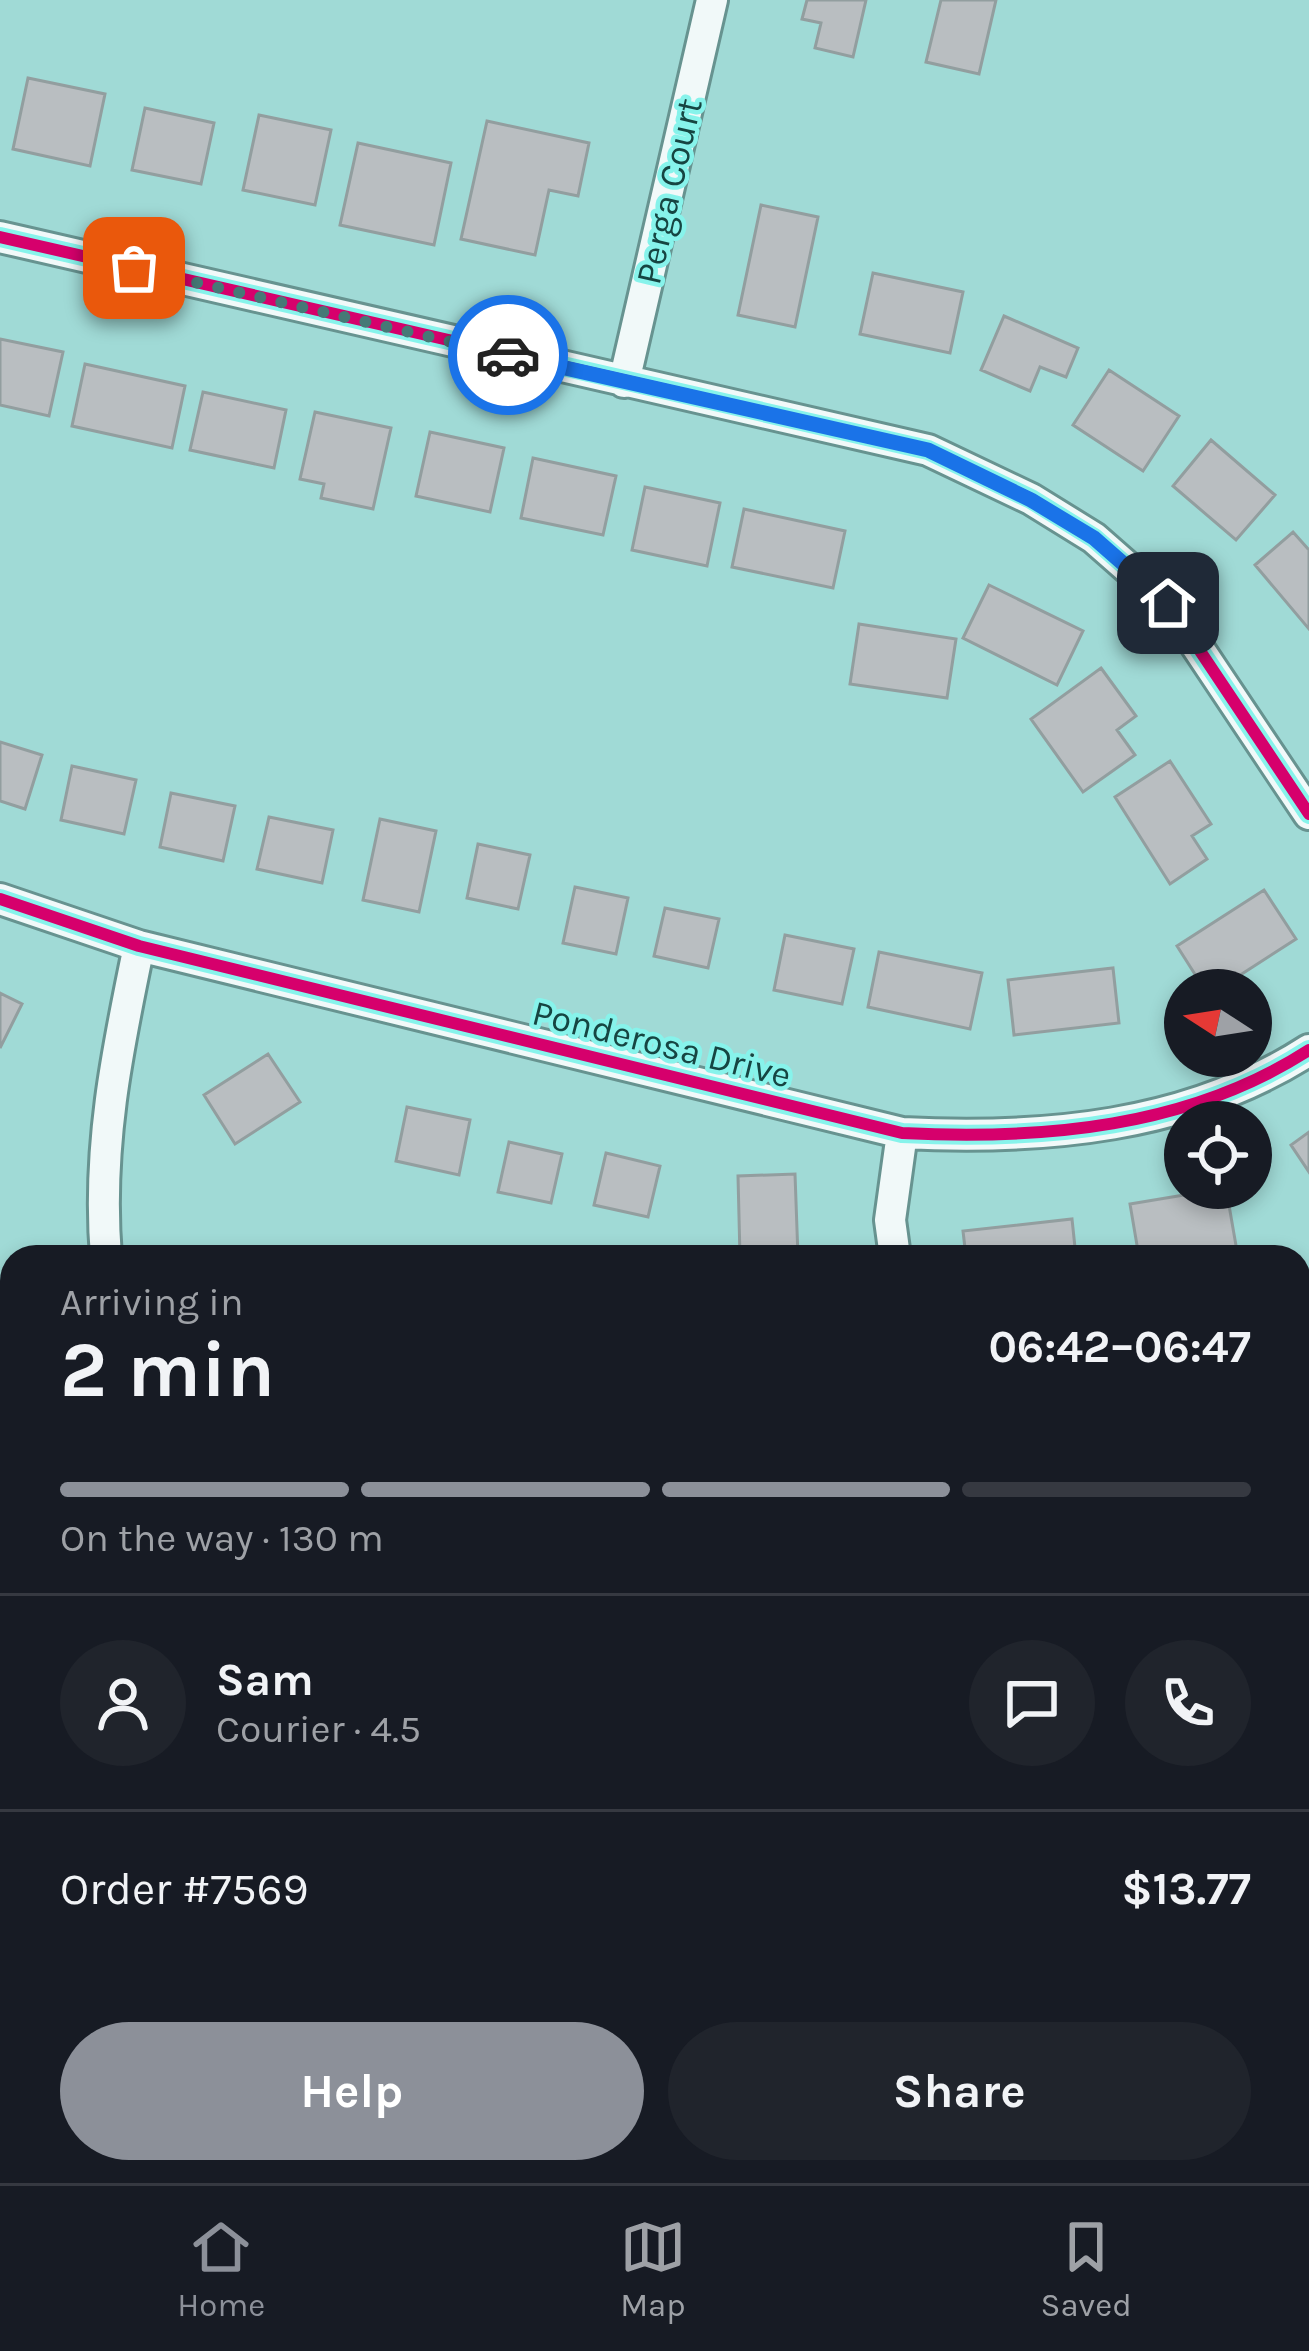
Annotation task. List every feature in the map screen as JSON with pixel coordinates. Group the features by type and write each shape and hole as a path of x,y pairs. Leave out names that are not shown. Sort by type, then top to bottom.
{"street":[{"name":"Perga Court","path":"624,382 712,0"},
{"path":"0,237 928,450 1031,500 1094,538 1168,603 1309,814"},
{"name":"Ponderosa Drive","path":"0,899 139,946 902,1132 1015,1134 1149,1117 1237,1092 1309,1050"},
{"path":"105,1245 101,1197 108,1095 139,946"},
{"path":"893,1245 890,1220 902,1132"}],"building":[{"path":"807,0 866,0 853,57 815,48 821,23 802,19"},
{"path":"941,0 996,0 979,74 926,62"},
{"path":"28,78 105,94 90,166 13,149"},
{"path":"145,108 214,123 201,184 132,170"},
{"path":"259,115 331,130 315,205 243,190"},
{"path":"487,121 589,143 578,196 549,190 535,255 461,239"},
{"path":"358,143 451,163 434,245 340,225"},
{"path":"761,205 818,217 795,327 738,315"},
{"path":"873,273 963,292 950,353 860,334"},
{"path":"1004,316 1078,348 1066,377 1040,367 1030,391 981,370"},
{"path":"0,339 63,352 49,416 0,405"},
{"path":"85,364 185,386 172,448 72,426"},
{"path":"1109,370 1179,416 1143,471 1073,425"},
{"path":"203,392 286,410 274,468 190,450"},
{"path":"315,412 391,428 373,509 321,498 324,484 300,479"},
{"path":"430,432 504,448 490,512 416,496"},
{"path":"1211,440 1275,495 1236,540 1173,486"},
{"path":"533,458 616,476 603,535 521,518"},
{"path":"645,487 720,503 707,566 632,550"},
{"path":"744,509 845,531 833,588 732,567"},
{"path":"1293,532 1309,550 1309,629 1255,565"},
{"path":"989,585 1083,631 1057,685 963,638"},
{"path":"859,624 956,639 947,698 850,684"},
{"path":"1101,668 1136,716 1117,730 1135,755 1083,792 1031,719"},
{"path":"0,742 42,755 25,809 0,801"},
{"path":"1170,761 1211,824 1192,836 1207,859 1170,884 1115,797"},
{"path":"72,766 136,780 124,834 61,820"},
{"path":"171,793 235,806 223,861 160,847"},
{"path":"269,817 333,830 322,883 257,869"},
{"path":"380,819 436,831 419,912 363,900"},
{"path":"478,844 530,855 518,909 467,898"},
{"path":"575,887 628,898 616,954 563,943"},
{"path":"1264,890 1296,939 1250,969 1192,969 1177,946"},
{"path":"665,908 719,919 708,968 654,956"},
{"path":"785,935 854,949 842,1004 774,990"},
{"path":"879,952 982,973 970,1029 868,1007"},
{"path":"1113,968 1119,1023 1014,1035 1008,980"},
{"path":"0,993 22,1004 0,1048"},
{"path":"268,1054 300,1102 235,1144 204,1095"},
{"path":"407,1107 470,1120 459,1175 396,1161"},
{"path":"1309,1132 1309,1172 1291,1145"},
{"path":"509,1142 562,1154 551,1203 498,1192"},
{"path":"606,1153 660,1166 648,1217 594,1205"},
{"path":"795,1174 798,1245 740,1245 738,1176"},
{"path":"1164,1198 1164,1209 1230,1209 1236,1245 1137,1245 1130,1204"},
{"path":"1072,1219 1075,1245 965,1245 963,1231"}],"cycle path":[{"path":"0,237 928,450 1031,499 1094,538 1168,603 1309,814"},
{"path":"0,899 139,946 902,1133 1008,1134 1113,1123 1214,1097 1309,1050"}],"way so far":[{"path":"134,268 508,355"}],"route":[{"path":"508,355 928,450 1031,500 1094,538 1168,603"}]}
